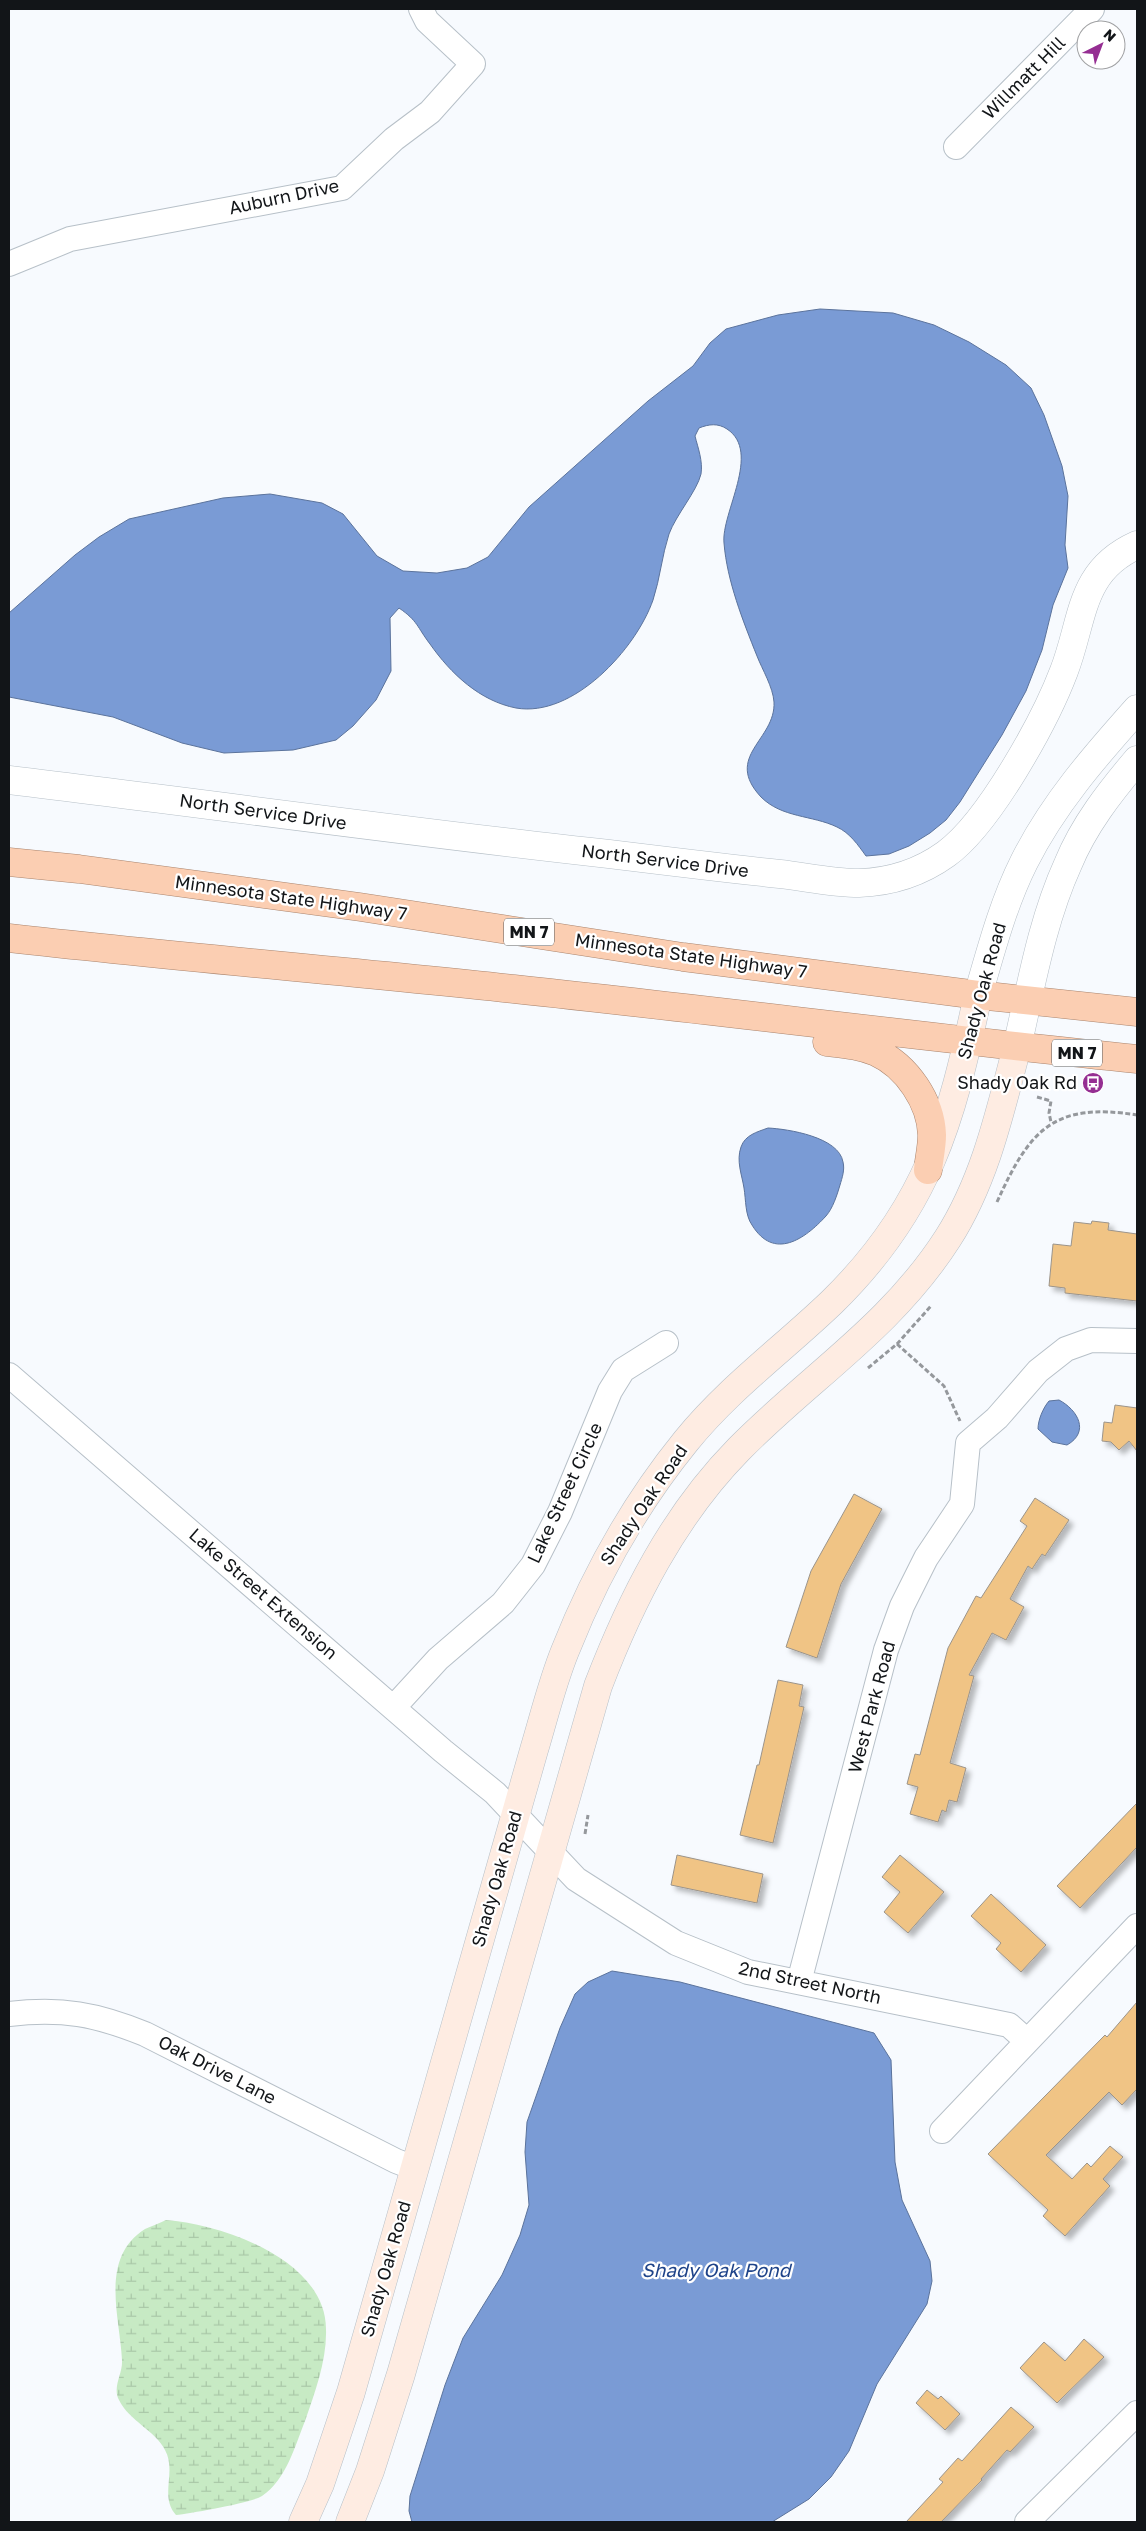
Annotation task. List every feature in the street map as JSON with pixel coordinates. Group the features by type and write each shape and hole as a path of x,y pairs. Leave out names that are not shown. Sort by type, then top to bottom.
{"highway":[{"name":"Minnesota State Highway 7","path":"9,862 240,890 508,929 682,957 978,995 1137,1012"},
{"name":"MN 7","path":"9,938 217,961 440,981 1137,1060"},
{"path":"440,981 732,1031 859,1046 876,1052 901,1070 920,1094 928,1111 932,1135 928,1170"}],"main road":[{"name":"Shady Oak Road","path":"303,2522 320,2484 351,2392 516,1813 564,1653 596,1578 624,1527 662,1472 721,1402 832,1302 867,1266 897,1227 928,1170 954,1100 978,995"},
{"path":"350,2522 370,2471 401,2374 598,1686 638,1592 687,1511 718,1472 770,1419 882,1321 929,1266 964,1210 979,1177 995,1128 1017,1047"}],"street":[{"name":"Auburn Drive","path":"9,264 70,239 342,188 394,140 430,112 473,64 427,21 421,9"},
{"name":"Willmatt Hill","path":"956,147 1092,9"},
{"name":"North Service Drive","path":"9,780 419,832 795,876 859,883 895,878 921,869 947,853 965,837 986,811 1017,763 1049,706 1065,668 1083,602 1089,588 1108,564 1121,553 1137,545"},
{"name":"Shady Oak Road","path":"978,995 1008,900 1024,862 1070,788 1137,709"},
{"path":"1017,1047 1055,897 1068,863 1104,801 1137,760"},
{"path":"968,1443 997,1418 1038,1371 1066,1350 1091,1340 1137,1341"},
{"name":"Lake Street Circle","path":"394,1707 438,1659 485,1620 520,1582 546,1542 610,1391 623,1370 666,1342"},
{"name":"Lake Street Extension","path":"9,1375 516,1813"},
{"name":"West Park Road","path":"799,1982 886,1650 902,1606 926,1558 962,1504 968,1443"},
{"name":"2nd Street North","path":"516,1813 576,1879 676,1943 748,1972 1009,2025 1027,2041"},
{"path":"942,2131 1137,1926"},
{"name":"Oak Drive Lane","path":"9,2014 33,2011 71,2013 108,2019 145,2034 396,2161 414,2168"},
{"path":"1027,2522 1137,2413"}],"path":[{"path":"1037,1097 1051,1101 1049,1113 1051,1122"},
{"path":"994,1209 1010,1173 1024,1150 1051,1122 1073,1114 1093,1110 1137,1115"},
{"path":"868,1369 897,1344 936,1300"},
{"path":"897,1344 944,1386 968,1443"},
{"path":"585,1834 588,1808"}],"green space":[{"path":"166,2220 215,2229 241,2238 267,2250 290,2265 309,2283 321,2305 326,2329 325,2352 316,2387 289,2462 277,2481 262,2496 256,2499 176,2515 171,2508 169,2500 169,2467 165,2450 155,2437 129,2414 117,2395 122,2360 116,2307 117,2272 122,2256 131,2241 145,2229"}],"water":[{"path":"820,309 893,313 934,325 969,342 1006,365 1031,388 1044,415 1062,466 1068,496 1065,545 1068,568 1053,605 1042,650 1026,691 1002,735 960,802 946,820 909,846 889,854 866,856 842,830 827,823 778,809 761,797 751,783 747,770 749,759 767,727 772,715 774,702 770,684 741,615 728,572 724,543 725,530 738,483 741,452 737,439 727,429 717,425 699,428 695,436 701,459 701,474 699,481 669,534 653,600 645,619 617,658 600,676 580,691 559,702 538,708 516,708 479,693 467,685 447,666 414,621 399,608 390,618 391,671 376,700 353,726 336,740 293,750 224,753 182,743 113,717 9,697 9,613 75,555 99,537 129,519 223,498 270,494 322,503 343,514 377,556 403,571 437,573 467,568 488,557 529,507 648,401 693,366 710,343 726,329 778,315"},
{"path":"768,1128 788,1130 823,1141 839,1153 844,1165 838,1193 826,1216 809,1232 789,1243 770,1242 761,1236 752,1225 747,1212 739,1163 741,1147 752,1134"},
{"path":"1059,1400 1072,1409 1079,1421 1080,1428 1078,1434 1067,1445 1052,1442 1038,1429 1040,1418 1049,1401"},
{"name":"Shady Oak Pond","path":"612,1971 680,1982 874,2033 891,2060 895,2162 902,2200 930,2261 932,2281 927,2304 877,2384 849,2451 831,2477 809,2499 772,2522 412,2522 409,2511 410,2496 445,2385 463,2338 502,2275 520,2235 529,2205 525,2152 527,2122 560,2028 575,1994 588,1982"}],"building":[{"path":"1092,1221 1109,1223 1108,1230 1137,1234 1137,1301 1065,1293 1065,1288 1049,1286 1053,1244 1071,1246 1074,1222 1091,1224"},
{"path":"1115,1405 1137,1408 1137,1451 1129,1441 1119,1450 1111,1442 1102,1441 1104,1422 1112,1423"},
{"path":"854,1494 882,1509 841,1584 817,1658 786,1647 811,1571"},
{"path":"1035,1498 1069,1520 1045,1556 1042,1554 1032,1569 1028,1566 1010,1599 1024,1607 1006,1640 992,1633 969,1675 974,1676 950,1763 966,1768 957,1802 949,1800 946,1812 942,1810 938,1822 910,1814 918,1787 907,1784 915,1754 920,1755 948,1648 976,1596 981,1598 1027,1526 1020,1521"},
{"path":"778,1680 803,1685 799,1706 804,1707 773,1843 740,1835 757,1765 759,1765"},
{"path":"1137,1803 1137,1847 1080,1908 1057,1886"},
{"path":"677,1855 763,1874 757,1903 671,1885"},
{"path":"900,1855 944,1892 908,1933 884,1912 900,1892 882,1877"},
{"path":"991,1894 1046,1945 1021,1972 996,1949 1001,1943 971,1916"},
{"path":"1137,2002 1137,2089 1122,2105 1109,2092 1046,2155 1072,2179 1087,2163 1091,2167 1110,2146 1123,2157 1103,2179 1110,2186 1065,2236 1043,2216 1048,2210 988,2154 1105,2035 1107,2037"},
{"path":"1084,2339 1104,2357 1057,2403 1020,2368 1044,2342 1065,2361"},
{"path":"927,2390 938,2399 941,2396 960,2414 945,2430 916,2403"},
{"path":"1011,2407 1034,2427 1010,2452 1007,2450 982,2480 941,2522 906,2522 943,2482 939,2479 958,2458 962,2461"}],"place":[{"name":"Shady Oak Rd","path":"1093,1083"}]}
